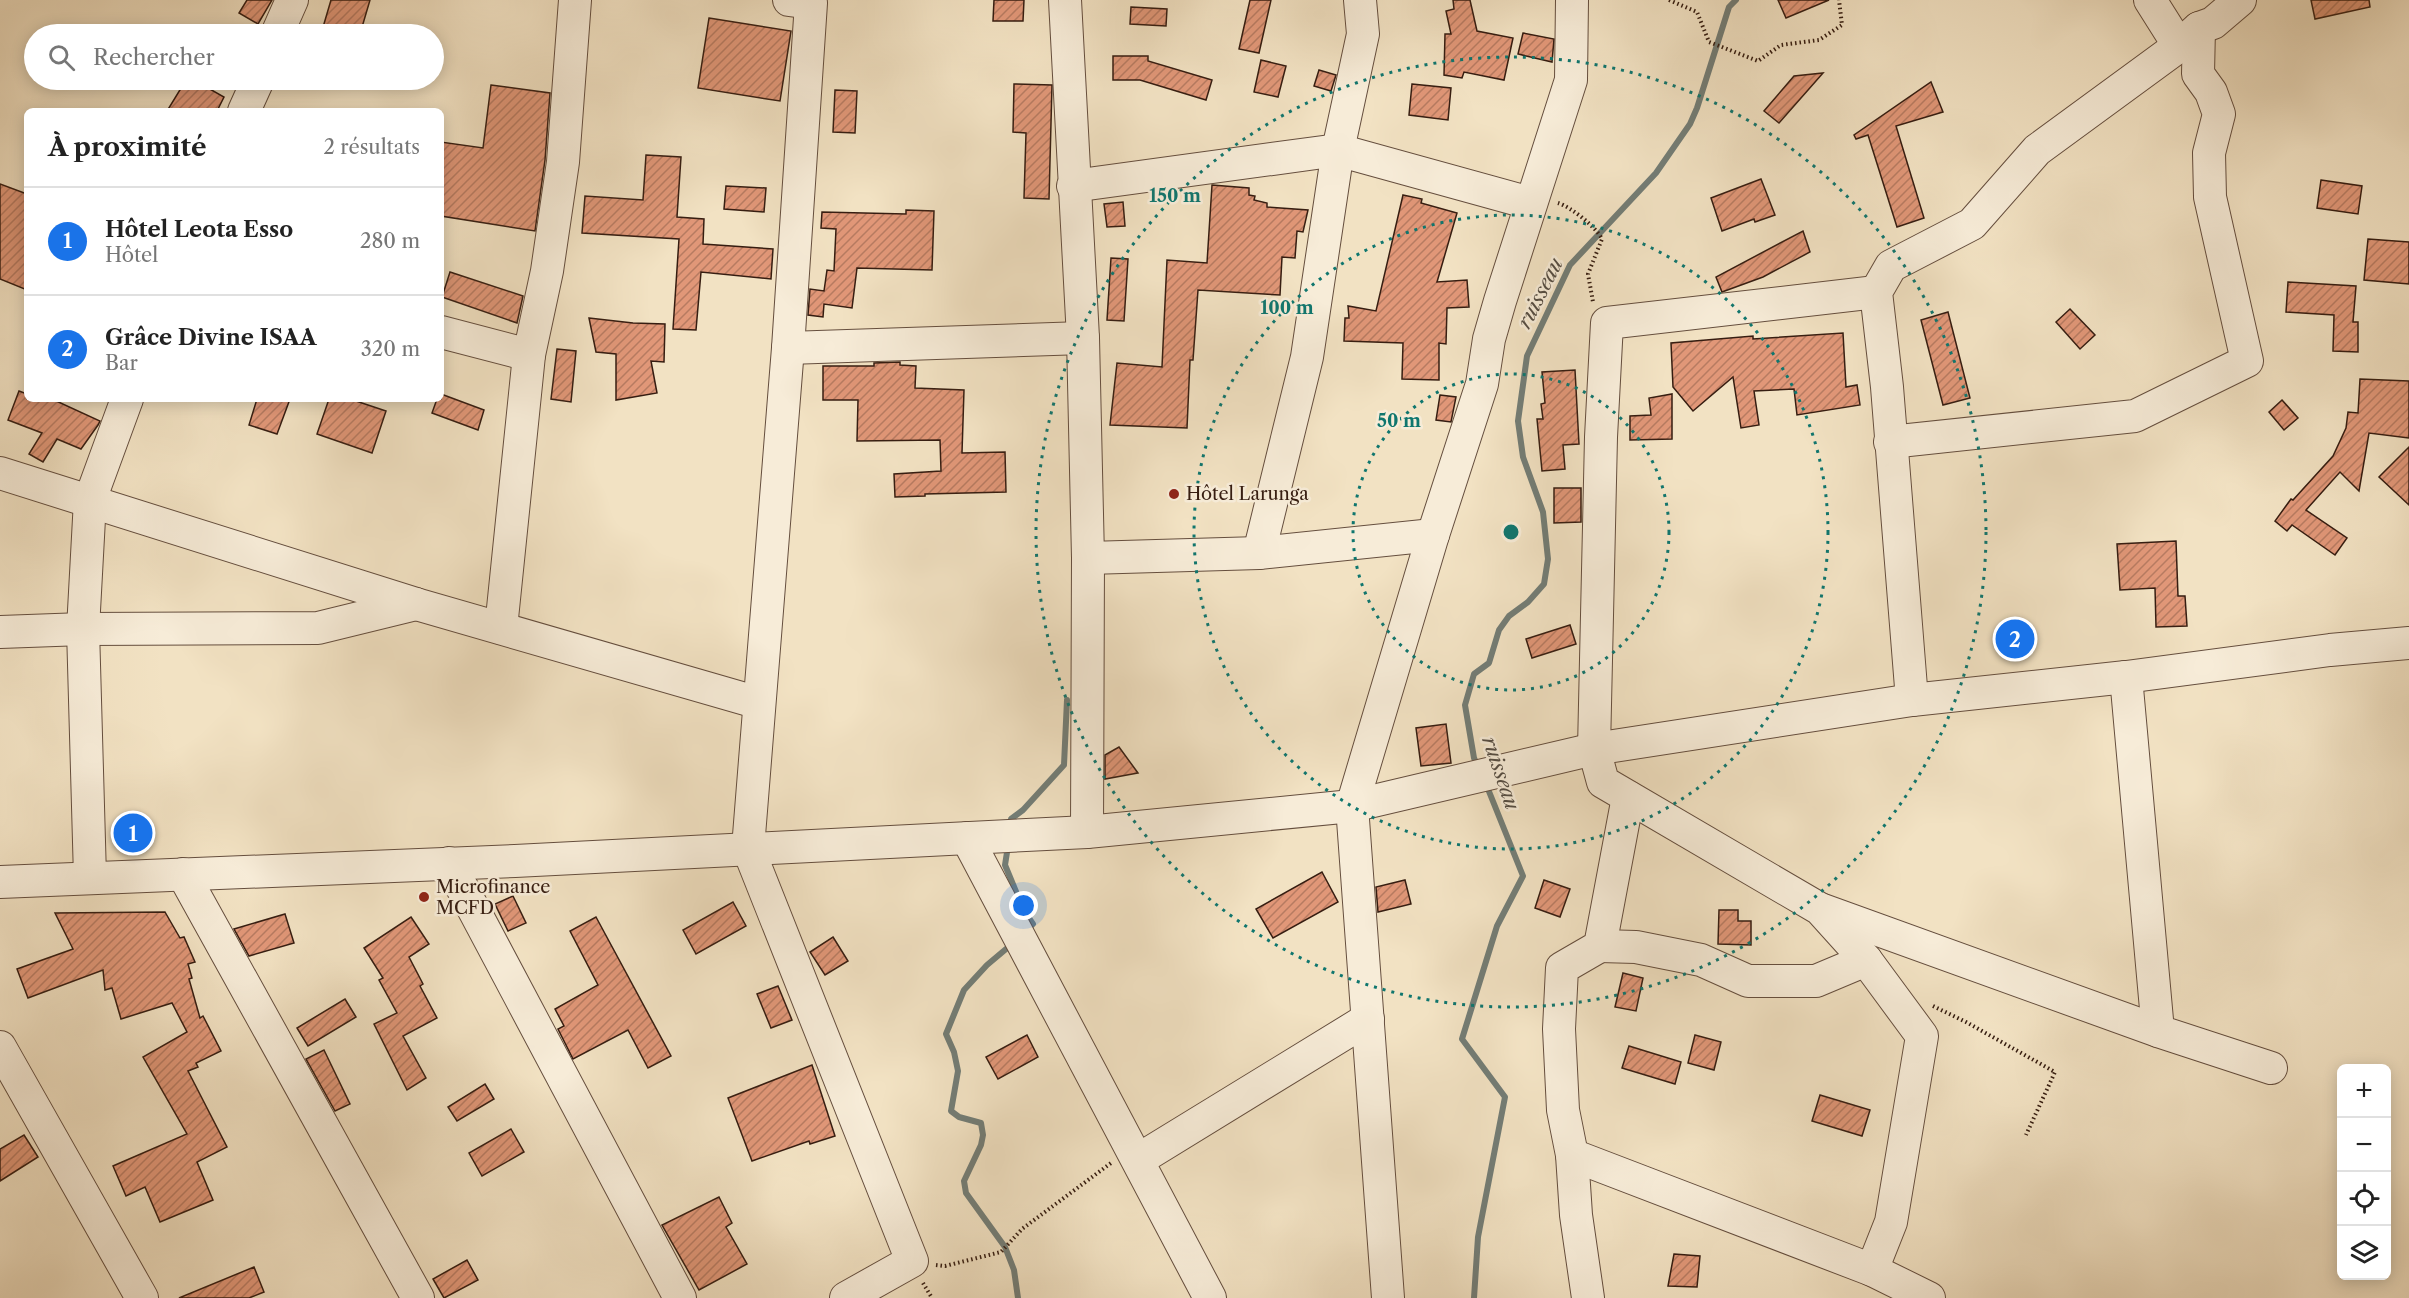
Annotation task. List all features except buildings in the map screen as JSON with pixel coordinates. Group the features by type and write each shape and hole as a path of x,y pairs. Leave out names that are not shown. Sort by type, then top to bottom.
{"street":[{"path":"281,24 292,0"},
{"path":"501,628 529,355 547,271 562,162 575,0"},
{"path":"789,0 811,3 788,348 748,848 912,1261 846,1298"},
{"path":"1065,0 1083,338 1088,558 1087,832"},
{"path":"1259,553 1307,357 1338,150 1363,34 1360,0"},
{"path":"1388,1298 1352,806 1432,535 1482,384 1488,339 1530,202 1545,166 1570,80 1572,0"},
{"path":"1890,442 2135,416 2247,361 2210,197 2209,153 2219,114 2211,92 2198,74 2189,37 2150,0"},
{"path":"1912,700 1876,292 1891,266 1972,224 2037,150 2189,37 2213,23 2240,0"},
{"path":"245,108 253,90"},
{"path":"1074,186 1338,150 1530,202"},
{"path":"1876,292 1607,323 1594,748 1603,782 1820,909 2158,1031 2271,1068"},
{"path":"444,333 529,355"},
{"path":"788,348 1083,338"},
{"path":"90,877 83,629 90,500 126,402"},
{"path":"0,473 416,603 759,703"},
{"path":"1088,558 1259,553 1432,535"},
{"path":"0,632 83,629 318,628 416,603"},
{"path":"0,882 1087,832 1352,806 1594,748 1912,700 2126,677 2330,650 2409,644"},
{"path":"2126,677 2158,1031"},
{"path":"1600,946 1628,797"},
{"path":"967,838 1210,1298"},
{"path":"448,863 680,1298"},
{"path":"183,874 418,1298"},
{"path":"1820,909 1866,960 1922,1036 1891,1222 1872,1270"},
{"path":"1588,1298 1576,1215 1572,1155 1563,1110 1559,1029 1562,968 1600,946 1636,947 1701,960 1748,981 1816,981 1866,960"},
{"path":"1138,1160 1368,1019"},
{"path":"0,1047 142,1298"},
{"path":"1572,1155 1872,1270 1929,1298"}],"path":[{"path":"1669,0 1697,12 1709,42 1758,61 1780,45 1819,40 1842,25 1839,0"},
{"path":"1530,202 1549,201 1562,204 1575,212 1599,234 1602,239 1588,274 1592,301 1607,323"},
{"path":"1922,1036 1929,1005 1966,1022 2055,1072 2026,1135"},
{"path":"912,1261 945,1266 1001,1252 1022,1229 1109,1164 1138,1160"}],"waterway":[{"name":"ruisseau","path":"1478,767 1474,758 1465,705 1474,674 1489,663 1499,630 1509,616 1528,602 1544,584 1548,559 1543,512 1523,457 1518,421 1527,356 1570,265 1656,173 1690,124 1729,7 1736,0"},
{"name":"ruisseau","path":"1010,827 1011,819 1023,810 1064,765 1067,700"},
{"name":"ruisseau","path":"1474,1298 1478,1237 1505,1097 1462,1039 1497,926 1523,876 1486,784"},
{"name":"ruisseau","path":"1008,846 1005,865 1024,911 1033,924 1026,931"},
{"name":"ruisseau","path":"1012,944 987,965 964,990 946,1034 954,1052 958,1071 951,1111 959,1117 981,1123 983,1135 981,1145 964,1181 966,1193 1005,1247 1014,1270 1018,1298"}],"place":[{"name":"Hôtel Larunga","path":"1174,494"},
{"name":"Grâce Divine ISAA","path":"2015,639"},
{"name":"Hôtel Leota Esso","path":"133,833"},
{"name":"Microfinance MCFD","path":"424,897"}]}
